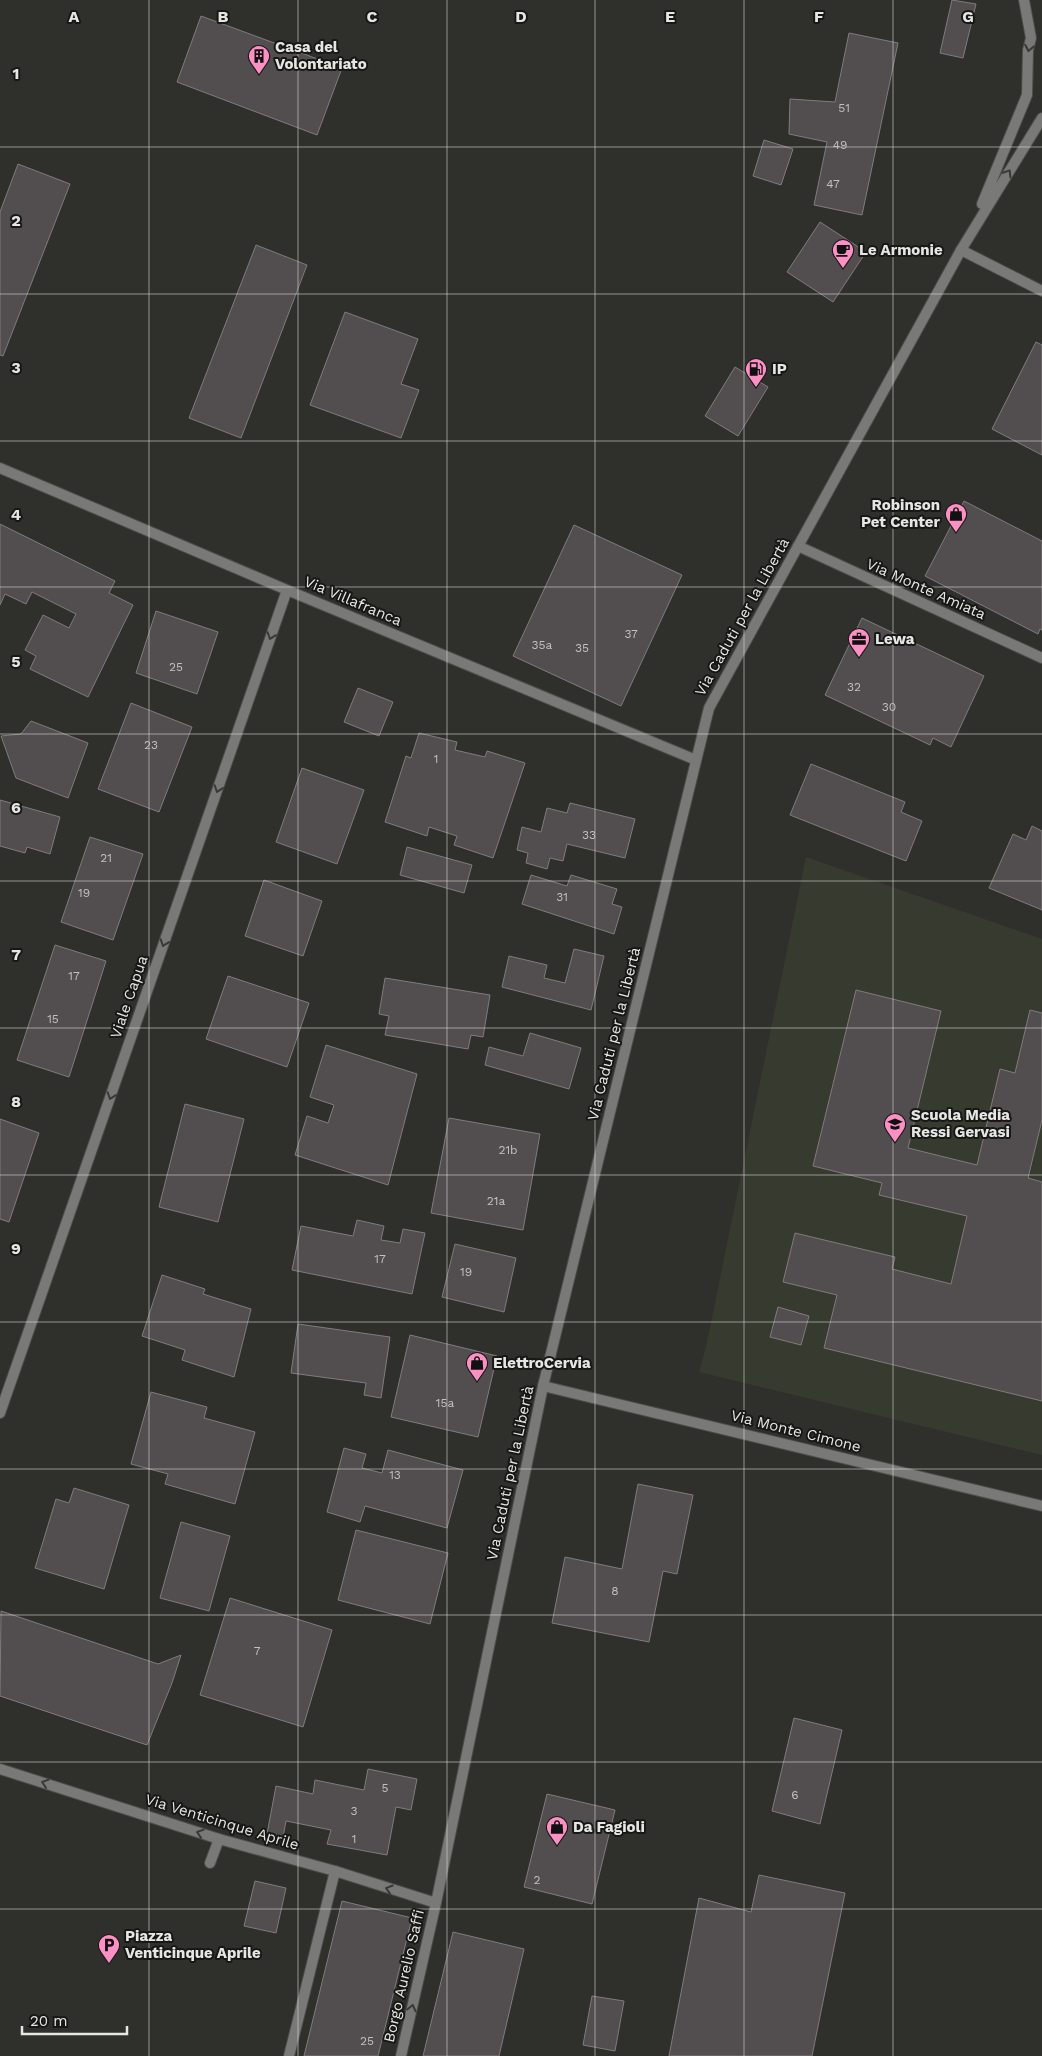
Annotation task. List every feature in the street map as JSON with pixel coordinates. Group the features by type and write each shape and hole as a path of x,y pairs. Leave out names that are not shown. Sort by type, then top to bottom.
{"street":[{"name":"Via Caduti per la Libertà","path":"973,229 1027,95 1028,50 1031,38 1024,0"},
{"name":"Via Caduti per la Libertà","path":"436,1903 543,1386 709,708 961,250 1042,118"},
{"path":"961,250 1042,291"},
{"name":"Via Villafranca","path":"0,468 696,760"},
{"name":"Via Monte Amiata","path":"798,546 1042,658"},
{"name":"Viale Capua","path":"0,1413 287,590"},
{"name":"Via Monte Cimone","path":"543,1386 1042,1506"},
{"name":"Via Venticinque Aprile","path":"0,1769 219,1839 436,1903"},
{"path":"210,1863 219,1839"},
{"path":"289,2056 335,1872"},
{"name":"Borgo Aurelio Saffi","path":"401,2056 436,1903"}],"shaded area":[{"name":"Scuola Media Ressi Gervasi","path":"806,857 1042,939 1042,1455 699,1372 706,1347"}],"building":[{"path":"952,0 976,4 963,58 940,53"},
{"name":"Casa del Volontariato","path":"201,16 342,68 317,135 177,82"},
{"path":"849,33 898,43 862,215 814,205 827,142 789,134 790,99 835,102"},
{"path":"764,140 793,149 781,185 753,176"},
{"path":"18,164 70,184 3,356 0,355 0,212"},
{"path":"820,222 866,252 833,302 787,272"},
{"path":"256,245 307,265 241,438 189,418"},
{"path":"345,312 418,339 401,384 419,390 401,438 310,405"},
{"path":"1036,342 1042,345 1042,455 992,429"},
{"path":"735,367 768,387 738,436 705,416"},
{"path":"964,501 1042,541 1042,630 1040,629 1038,634 925,576"},
{"path":"0,524 115,581 109,593 133,605 88,697 30,669 36,656 25,650 43,615 69,628 76,614 32,592 26,604 5,594 0,605"},
{"path":"574,525 682,575 621,706 513,656"},
{"path":"156,611 218,632 197,694 136,673"},
{"path":"862,618 984,676 951,747 933,738 930,745 825,695"},
{"path":"358,688 393,702 379,736 344,722"},
{"path":"131,703 192,727 159,812 98,789"},
{"path":"31,721 88,743 68,798 16,778 1,736 21,734"},
{"path":"419,733 457,742 455,750 485,757 487,751 525,763 493,858 454,845 457,836 429,827 427,836 385,822 406,756 411,758"},
{"path":"811,764 905,802 901,812 922,821 906,861 790,815"},
{"path":"302,768 364,790 337,864 276,842"},
{"path":"0,800 60,817 50,854 27,847 25,853 0,846"},
{"path":"570,803 635,819 625,858 567,844 563,861 550,858 547,869 526,863 528,853 517,850 522,827 541,832 547,808 567,813"},
{"path":"1032,826 1042,831 1042,910 989,888 1013,834 1026,840"},
{"path":"90,837 143,854 113,940 61,922"},
{"path":"407,847 472,865 464,893 400,875"},
{"path":"531,875 567,886 571,875 617,889 612,904 622,907 614,934 522,904"},
{"path":"264,880 322,901 303,956 245,936"},
{"path":"55,945 106,961 69,1077 17,1060"},
{"path":"574,949 604,956 591,1010 502,987 509,956 547,965 544,978 565,983"},
{"path":"228,976 309,1003 287,1067 206,1039"},
{"path":"385,978 490,995 483,1037 471,1035 468,1049 385,1035 389,1016 379,1014"},
{"path":"856,990 941,1011 908,1148 977,1165 1000,1069 1015,1073 1030,1010 1042,1013 1042,1120 1028,1178 1042,1182 1042,1401 824,1348 837,1295 783,1282 795,1233 895,1257 892,1269 951,1284 967,1216 879,1195 882,1183 813,1166"},
{"path":"530,1033 581,1048 569,1089 485,1065 489,1047 523,1056"},
{"path":"326,1045 417,1074 388,1185 295,1155 307,1116 328,1123 334,1105 310,1097"},
{"path":"185,1104 244,1119 218,1222 159,1207"},
{"path":"449,1118 540,1134 523,1230 431,1213"},
{"path":"0,1119 39,1133 9,1222 0,1219"},
{"path":"357,1220 384,1226 381,1240 400,1243 403,1229 425,1233 412,1294 292,1270 301,1226 353,1236"},
{"path":"455,1244 516,1258 504,1312 442,1297"},
{"path":"162,1275 205,1289 203,1294 251,1309 234,1377 182,1360 185,1350 142,1336"},
{"path":"778,1307 809,1316 801,1345 770,1337"},
{"path":"298,1324 390,1337 381,1398 364,1395 366,1383 291,1373"},
{"path":"410,1335 497,1356 478,1437 391,1417"},
{"path":"151,1392 207,1407 204,1418 255,1432 235,1504 165,1484 168,1474 131,1464"},
{"path":"344,1448 366,1454 362,1468 382,1473 388,1450 463,1470 447,1528 365,1506 360,1522 327,1512"},
{"path":"638,1484 693,1495 677,1574 663,1571 649,1642 552,1623 565,1557 622,1569"},
{"path":"74,1488 129,1505 104,1589 35,1568 56,1499 69,1503"},
{"path":"181,1522 230,1536 209,1611 160,1598"},
{"path":"356,1530 448,1553 430,1624 338,1600"},
{"path":"230,1598 332,1630 303,1727 200,1695"},
{"path":"1,1611 158,1664 181,1655 147,1745 0,1696"},
{"path":"794,1718 842,1730 820,1824 772,1811"},
{"path":"368,1769 417,1779 411,1810 396,1807 387,1855 327,1844 331,1830 286,1821 283,1837 267,1834 276,1786 313,1794 315,1780 364,1790"},
{"path":"547,1794 615,1810 592,1904 524,1887"},
{"path":"759,1875 845,1893 812,2056 669,2056 699,1898 751,1912"},
{"path":"255,1881 286,1888 276,1933 244,1926"},
{"path":"342,1901 412,1918 378,2056 304,2056"},
{"path":"453,1932 524,1949 499,2056 423,2056"},
{"path":"592,1996 624,2001 615,2051 583,2045"}],"place":[{"name":"Casa del Volontariato","path":"259,75"},
{"name":"Le Armonie","path":"843,269"},
{"name":"IP","path":"756,388"},
{"name":"Robinson Pet Center","path":"956,533"},
{"name":"Lewa","path":"859,658"},
{"name":"Scuola Media Ressi Gervasi","path":"895,1143"},
{"name":"ElettroCervia","path":"477,1382"},
{"name":"Da Fagioli","path":"557,1846"},
{"name":"Piazza Venticinque Aprile","path":"109,1964"}]}
